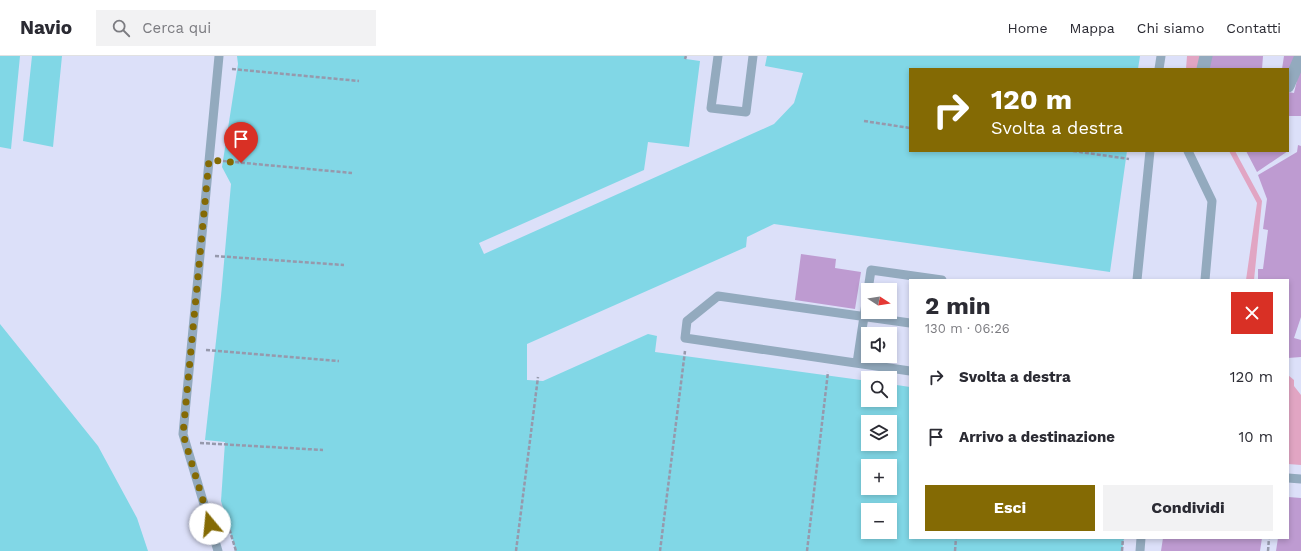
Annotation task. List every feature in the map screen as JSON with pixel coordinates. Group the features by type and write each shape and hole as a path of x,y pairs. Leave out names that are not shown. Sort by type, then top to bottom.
{"street":[{"path":"1203,68 1206,56"},
{"path":"1289,84 1301,56"}],"lane":[{"path":"218,551 183,434 219,56"},
{"path":"718,56 711,108 746,112 753,56"},
{"path":"1159,68 1161,56"},
{"path":"1137,279 1150,152"},
{"path":"1188,152 1212,201 1205,279"},
{"path":"869,283 871,270 935,279"},
{"path":"861,317 718,296 687,321 685,338 909,371"},
{"path":"858,363 864,319"},
{"path":"879,319 909,323"},
{"path":"1289,478 1301,479"},
{"path":"1140,551 1141,539"}],"path":[{"path":"218,68 359,81"},
{"path":"864,121 909,128"},
{"path":"1080,152 1129,159"},
{"path":"209,160 352,173"},
{"path":"200,255 344,265"},
{"path":"660,551 686,345"},
{"path":"191,348 339,360"},
{"path":"807,551 829,366"},
{"path":"516,551 538,377"},
{"path":"186,442 323,450"},
{"path":"226,518 236,551"},
{"path":"955,551 956,539"},
{"path":"1122,551 1123,539"},
{"path":"1268,551 1270,539"}],"shaded area":[{"path":"1187,56 1202,56 1198,68 1186,68"},
{"path":"1230,152 1236,152 1262,201 1254,279 1246,279 1257,203"},
{"path":"1289,376 1294,380 1294,386 1301,395 1301,465 1289,464"}],"water":[{"path":"0,56 20,56 11,149 0,147"},
{"path":"32,56 62,56 53,147 23,141"},
{"path":"237,56 686,56 686,59 700,61 689,147 648,142 644,170 479,243 484,254 774,124 794,103 803,73 765,66 767,56 1140,56 1138,68 909,68 909,152 1127,152 1110,272 774,224 747,237 746,247 527,344 527,380 543,381 648,334 657,336 655,352 861,380 861,407 897,407 897,385 909,387 909,539 1124,539 1122,551 236,551 221,501 225,442 205,440 221,296 231,184 222,167 238,64"},
{"path":"0,324 98,446 137,518 148,551 0,551"}],"building":[{"path":"1211,56 1263,56 1262,68 1208,68"},
{"path":"1284,56 1299,56 1289,78 1289,68 1282,68"},
{"path":"1301,63 1301,116 1289,116 1289,92 1294,93"},
{"path":"1298,145 1301,146 1301,317 1294,338 1301,340 1301,357 1289,358 1289,279 1258,279 1258,269 1263,269 1268,230 1263,229 1267,199 1258,175 1297,152"},
{"path":"1247,152 1287,152 1257,172"},
{"path":"801,254 836,259 835,268 861,272 855,309 795,300"},
{"path":"1289,497 1301,498 1301,551 1276,551 1278,539 1289,539"},
{"path":"1163,539 1262,539 1260,551 1161,551"}],"route":[{"path":"210,524 183,434 209,160 241,163"}]}
